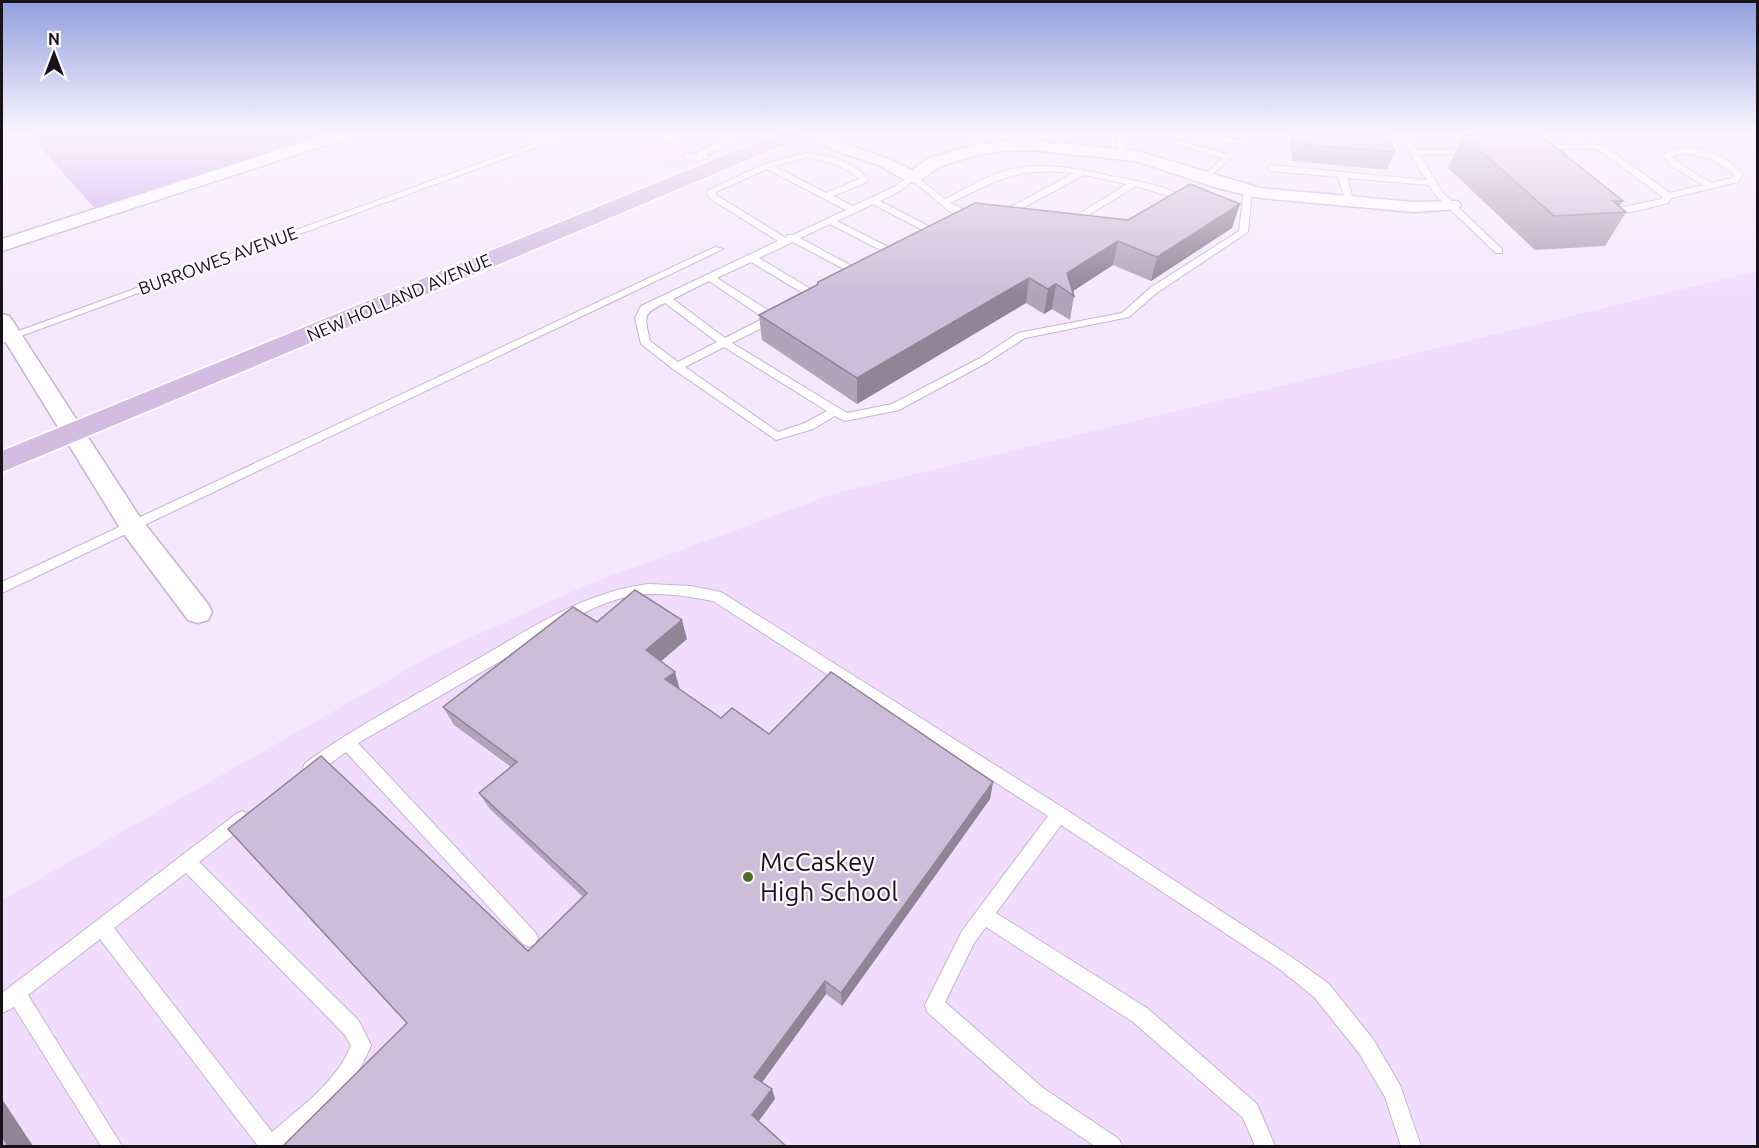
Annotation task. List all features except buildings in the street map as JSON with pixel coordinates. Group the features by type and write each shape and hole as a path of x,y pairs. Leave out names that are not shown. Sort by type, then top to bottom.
{"main road":[{"name":"NEW HOLLAND AVENUE","path":"2,462 73,433 630,187"}],"street":[{"path":"2,245 182,187"},
{"path":"1233,187 1350,202 1414,207 1452,205"},
{"path":"5,332 132,526 198,612"}],"lane":[{"name":"BURROWES AVENUE","path":"5,332 419,187"},
{"path":"721,187 711,191 712,196 787,239 858,273"},
{"path":"807,187 852,209"},
{"path":"826,196 848,187"},
{"path":"833,412 809,426 776,436 677,368 645,342 640,318 645,308 901,187"},
{"path":"925,187 959,213 981,218"},
{"path":"944,203 982,187"},
{"path":"1016,223 993,220 1056,187"},
{"path":"1082,232 1060,229 1129,187"},
{"path":"1152,187 1179,192 1165,201"},
{"path":"1345,187 1350,202"},
{"path":"1435,187 1439,194 1499,251"},
{"path":"1655,187 1668,196"},
{"path":"1593,203 1600,208 1618,211 1665,201 1668,196 1708,187"},
{"path":"665,298 725,343 844,417 895,407 984,360 1022,335 1125,315 1154,290 1243,232 1248,190"},
{"path":"872,200 942,226"},
{"path":"924,237 959,213"},
{"path":"829,220 890,257 904,249"},
{"path":"2,588 718,249"},
{"path":"750,257 815,296"},
{"path":"677,368 776,316 708,277"},
{"path":"301,776 346,742 578,610 637,589 679,588 716,596 1059,814 1284,962 1321,990 1365,1046 1393,1092 1411,1146"},
{"path":"346,742 530,938"},
{"path":"112,1146 9,999 255,809"},
{"path":"1059,814 968,937 934,1005 1036,1095 1112,1146"},
{"path":"102,927 271,1146 345,1078 357,1061 361,1045 352,1029 187,862"},
{"path":"984,916 1140,1015 1250,1111 1265,1146"}],"shaded area":[{"path":"75,187 181,187 99,213"},
{"path":"1757,271 1757,1146 2,1146 2,900 434,654 591,583 836,493"}],"place":[{"name":"McCaskey High School","path":"748,877"}]}
